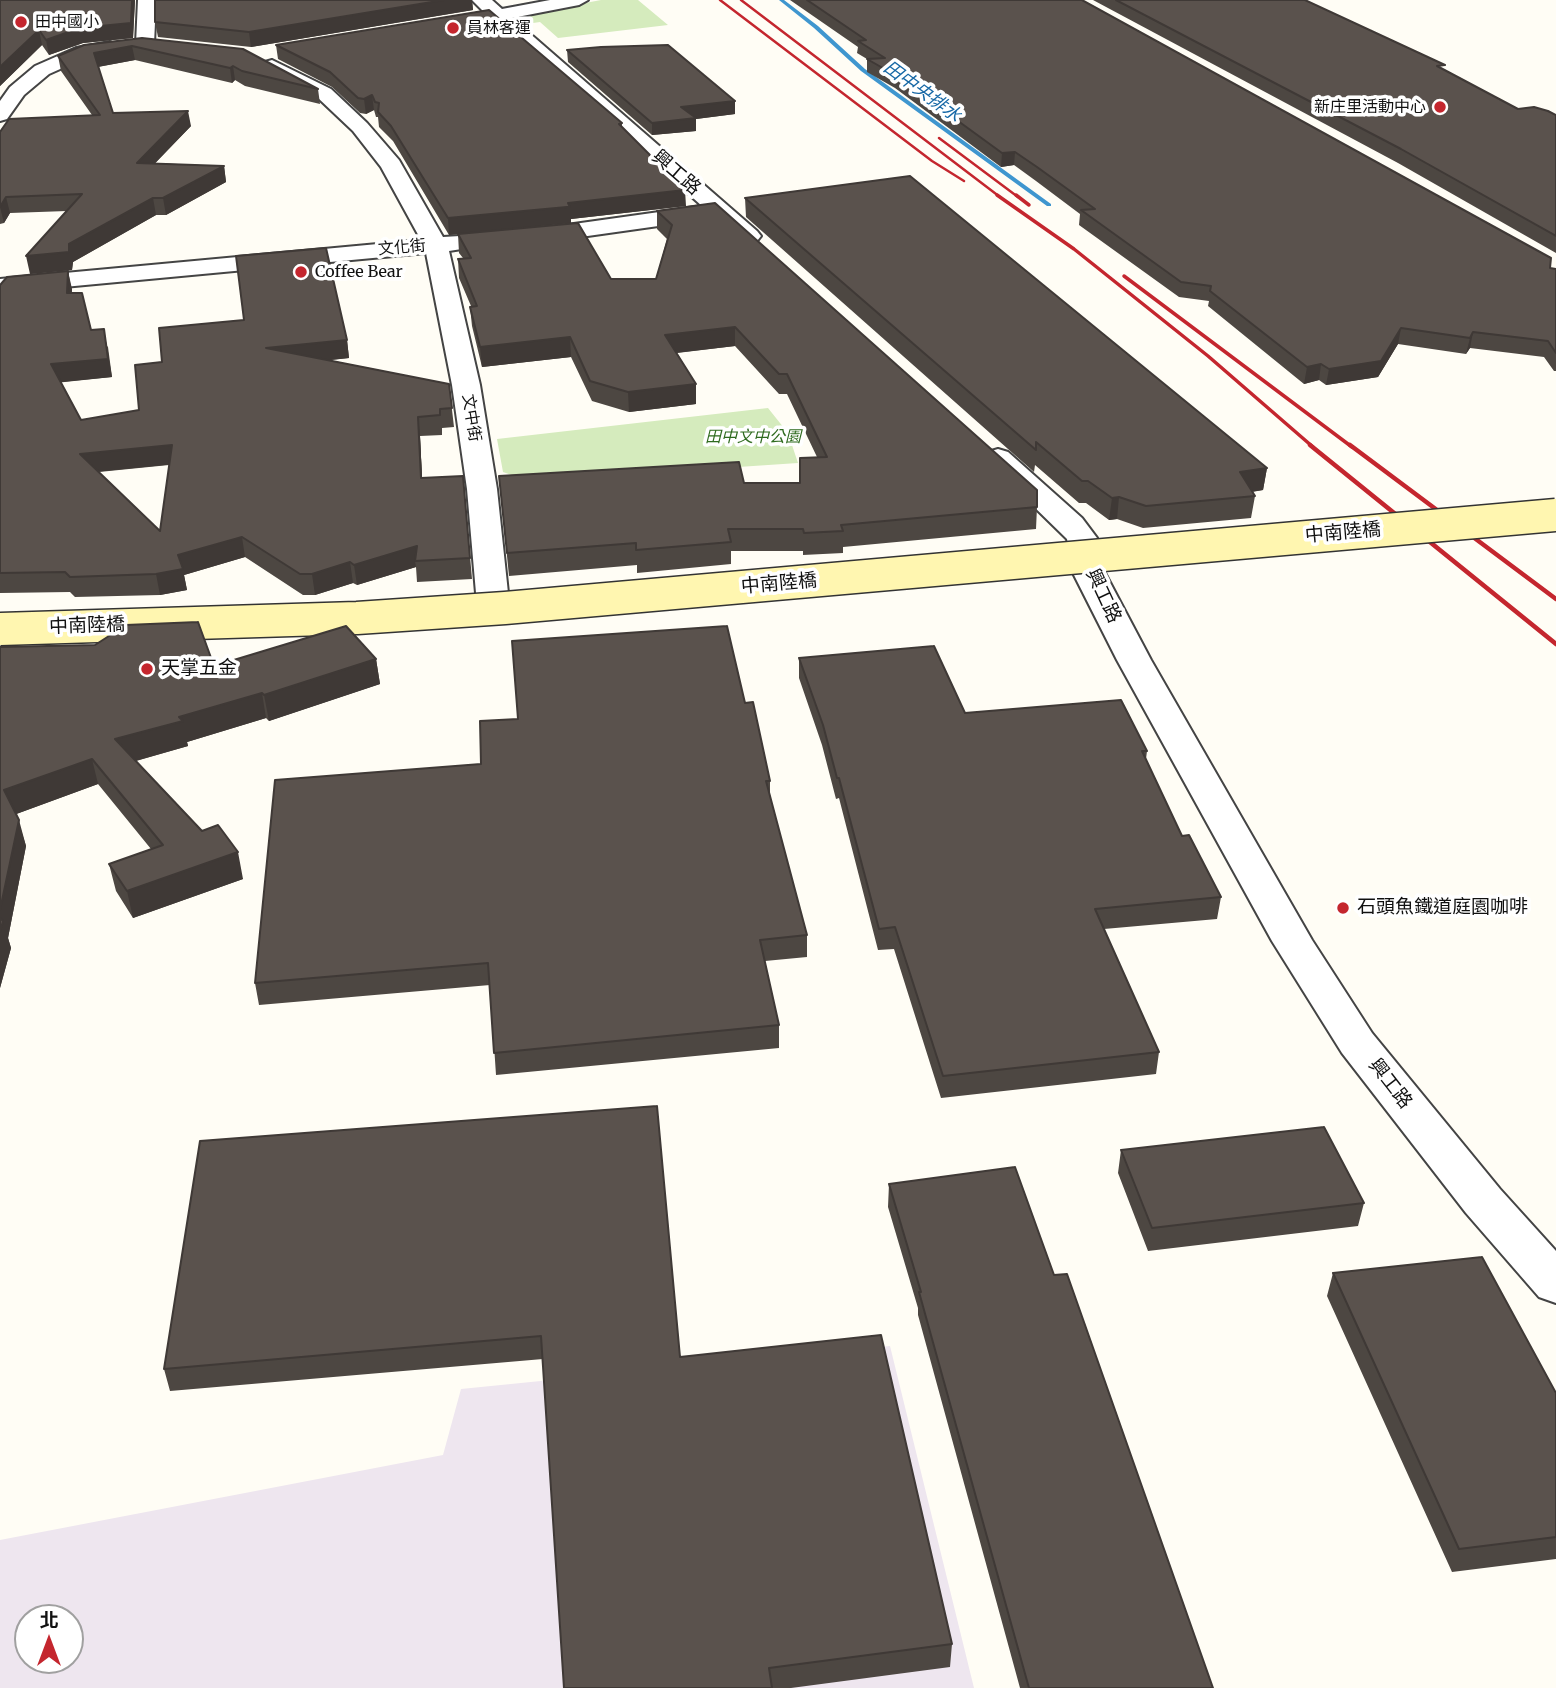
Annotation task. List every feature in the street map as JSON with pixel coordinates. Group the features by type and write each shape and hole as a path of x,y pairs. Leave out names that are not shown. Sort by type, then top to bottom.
{"main road":[{"name":"中南陸橋","path":"0,629 357,618 505,608 1556,515"}],"street":[{"path":"145,44 147,0"},
{"name":"興工路","path":"481,0 770,254"},
{"path":"461,21 579,0"},
{"path":"0,115 22,86 56,62 83,52 145,44 167,46"},
{"name":"文中街","path":"288,50 251,57 324,93 359,127 391,165 436,245 468,398 482,489 492,593"},
{"path":"502,239 568,233 719,211"},
{"name":"文化街","path":"0,286 476,242"},
{"name":"興工路","path":"976,439 1071,524 1082,538 1090,573 1134,660 1292,941 1357,1043 1483,1201 1556,1284"}],"shaded area":[{"path":"890,1346 974,1688 0,1688 0,1540 443,1455 461,1389"}],"green space":[{"path":"601,0 638,0 668,25 558,38 540,22 526,24 517,16"},
{"name":"田中文中公園","path":"768,408 788,433 798,463 529,481 503,472 497,439"}],"building":[{"path":"0,0 132,0 131,23 80,28 46,40 39,30 0,67"},
{"path":"155,0 444,0 249,32 155,22"},
{"path":"807,0 1082,0 1551,258 1550,268 1556,269 1556,353 1548,341 1473,332 1470,338 1401,328 1381,361 1329,369 1321,364 1307,367 1210,291 1211,286 1181,282 1081,210 1095,209 1037,167 1015,152 1002,153 895,75 867,59 885,58 858,41 866,40"},
{"path":"1116,0 1305,0 1445,65 1437,66 1518,109 1534,107 1556,115 1556,236 1401,149"},
{"path":"489,10 622,123 619,124 685,190 568,203 570,207 448,218 391,126 378,112 379,103 375,102 372,95 364,99 358,98 330,72 276,45"},
{"path":"142,38 243,49 318,89 242,71 233,66 230,68 132,46 94,53 113,113 188,111 137,163 224,166 163,198 153,198 69,244 69,252 26,256 82,194 6,197 0,207 0,132 9,119 100,115 58,56 84,45"},
{"path":"668,45 735,101 681,107 696,118 652,123 567,50 601,47"},
{"path":"910,176 1267,468 1240,472 1255,496 1146,506 1119,497 1112,498 1088,481 1082,481 1036,442 1036,450 745,198"},
{"path":"715,203 1037,490 1037,507 841,525 843,531 804,533 803,529 728,529 731,542 636,550 636,543 507,553 499,476 739,462 744,483 800,483 800,458 827,457 787,374 779,374 735,327 665,335 696,384 628,392 590,381 570,337 480,347 470,307 477,306 458,259 471,258 458,234 578,223 611,279 656,279 672,225 657,211"},
{"path":"326,248 347,340 266,348 449,384 452,408 440,409 440,415 418,417 421,478 463,476 470,558 415,561 417,546 354,565 350,562 312,574 300,574 242,537 178,555 183,569 156,574 70,577 65,572 0,573 0,285 7,277 68,271 67,293 82,293 91,330 104,329 108,359 51,364 81,420 139,410 135,365 162,362 159,328 244,320 236,256","holes":["172,445 160,531 80,454"]},
{"path":"198,622 214,666 346,626 376,659 264,695 262,693 179,717 183,721 115,739 202,831 218,825 238,852 127,891 109,864 163,845 92,759 4,790 19,820 0,910 0,647 95,645 126,625"},
{"path":"727,626 745,703 753,702 770,781 766,781 807,935 760,940 779,1025 494,1053 488,963 255,983 275,780 481,764 480,721 518,719 512,641"},
{"path":"934,646 965,713 1121,700 1147,751 1142,751 1182,836 1189,835 1221,897 1095,909 1159,1052 943,1076 895,927 879,929 839,778 799,658"},
{"path":"657,1106 680,1357 881,1335 952,1644 769,1668 772,1688 564,1688 541,1336 164,1369 200,1141"},
{"path":"1324,1127 1364,1203 1152,1228 1121,1150"},
{"path":"1015,1167 1054,1275 1067,1274 1213,1688 1029,1688 889,1184"},
{"path":"1482,1257 1556,1393 1556,1537 1459,1549 1333,1273"}],"waterway":[{"name":"田中央排水","path":"781,0 816,27 863,70 1049,205"}],"railway":[{"path":"720,0 932,161 964,181"},
{"path":"741,0 1000,197"},
{"path":"939,138 1018,197"},
{"path":"997,195 1074,249 1208,356 1313,447"},
{"path":"1016,195 1029,205"},
{"path":"1124,276 1352,447"},
{"path":"1310,445 1556,644"},
{"path":"1350,445 1556,599"}],"place":[{"name":"田中國小","path":"21,22"},
{"name":"員林客運","path":"453,28"},
{"name":"新庄里活動中心","path":"1440,107"},
{"name":"Coffee Bear","path":"301,272"},
{"name":"天掌五金","path":"147,669"},
{"name":"石頭魚鐵道庭園咖啡","path":"1343,908"}]}
